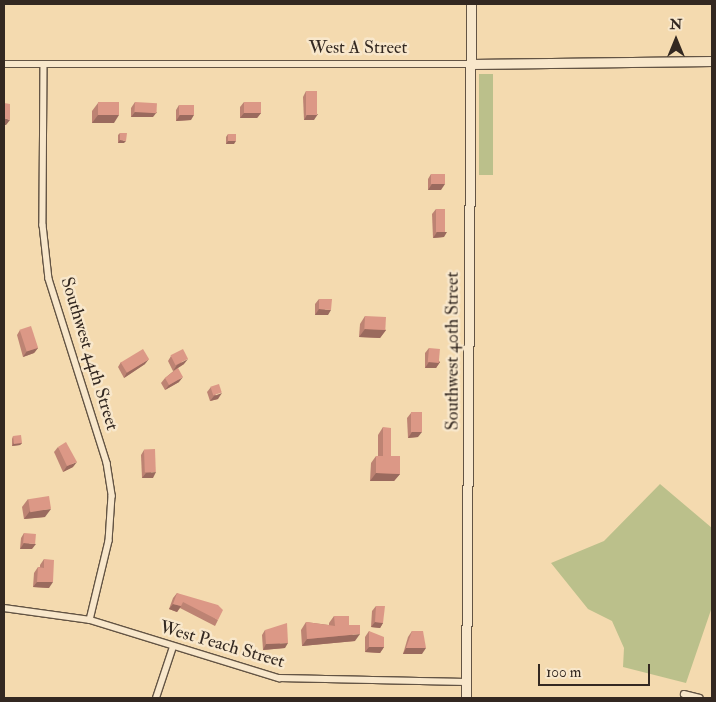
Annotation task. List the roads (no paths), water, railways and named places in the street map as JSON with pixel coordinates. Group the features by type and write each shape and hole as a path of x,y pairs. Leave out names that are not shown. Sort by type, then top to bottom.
{"main road":[{"name":"Southwest 40th Street","path":"466,698 471,4"},
{"name":"West A Street","path":"471,64 712,61"}],"street":[{"name":"West A Street","path":"4,64 471,64"},
{"name":"Southwest 44th Street","path":"44,64 43,225 49,279 107,463 112,496 109,541 90,620"},
{"name":"West Peach Street","path":"4,608 90,620 279,678 466,682"},
{"path":"156,698 173,647"},
{"path":"684,694 700,698"}]}
